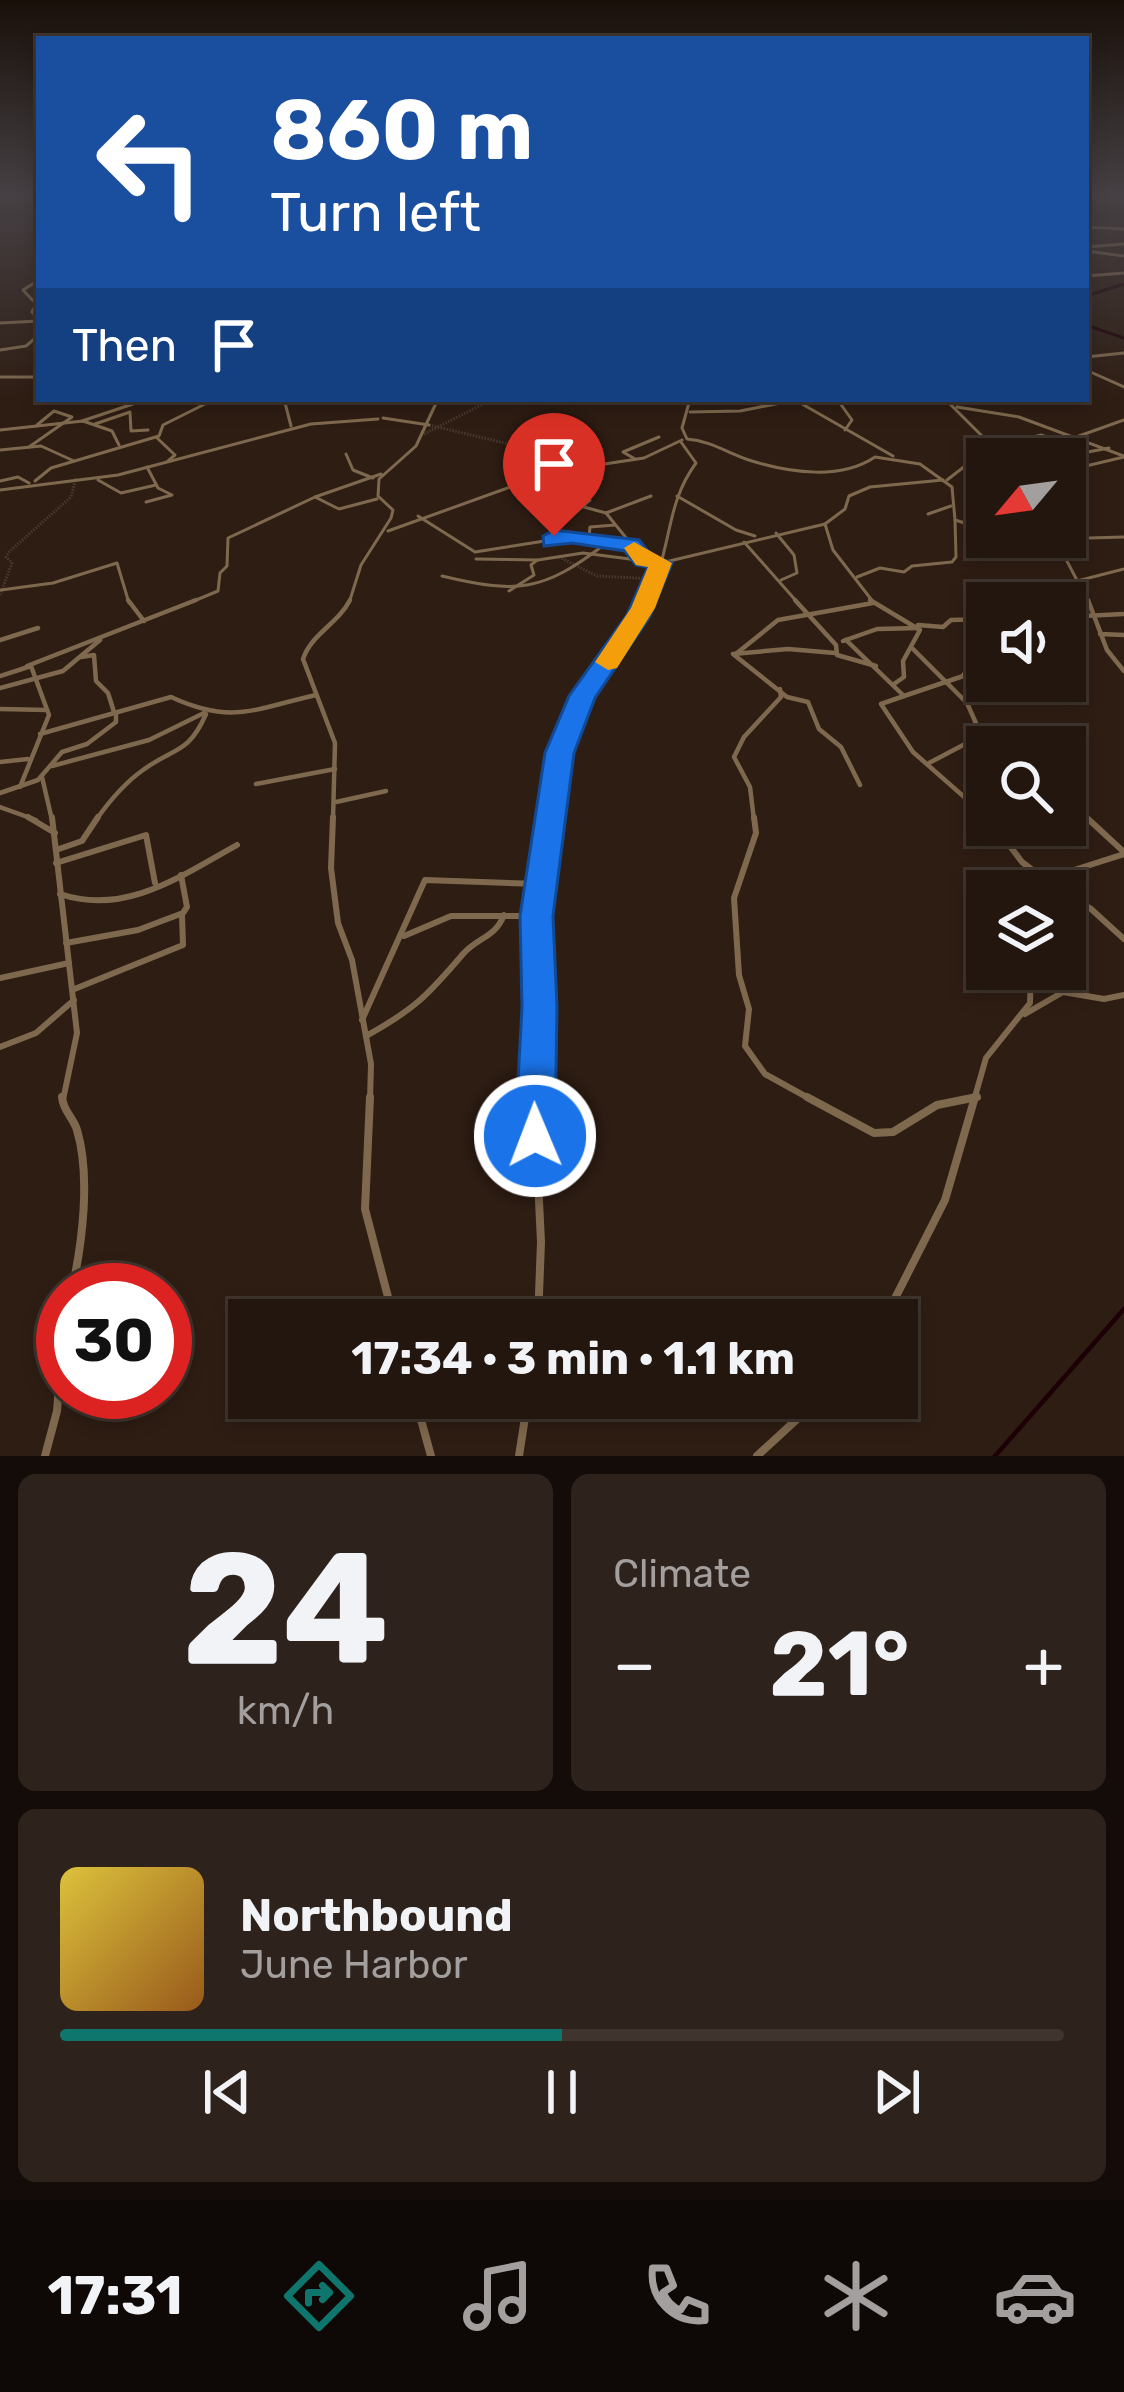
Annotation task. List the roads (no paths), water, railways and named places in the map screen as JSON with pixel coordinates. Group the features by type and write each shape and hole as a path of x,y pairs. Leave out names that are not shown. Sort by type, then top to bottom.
{"street":[{"path":"1089,276 1124,273"},
{"path":"36,282 23,292 36,304"},
{"path":"0,323 36,320"},
{"path":"0,350 26,346 36,337"},
{"path":"1089,357 1124,352"},
{"path":"1089,371 1124,387"},
{"path":"0,377 36,376"},
{"path":"32,482 48,470 157,436 164,424 209,402"},
{"path":"285,402 289,428"},
{"path":"0,676 220,589 228,538 315,496 382,474 416,446 437,402"},
{"path":"539,1299 541,1242 533,1106 539,1007 536,916 562,743 585,692 643,608 661,563 676,495 697,462 683,440 690,402"},
{"path":"690,412 740,411 780,402"},
{"path":"798,402 898,458 920,464 952,488 956,556 952,562 912,566 904,572 880,568 855,578"},
{"path":"838,402 842,412 852,418 845,430"},
{"path":"950,402 1013,415 1124,457"},
{"path":"0,431 82,421 133,404"},
{"path":"957,407 958,416 984,438"},
{"path":"29,447 68,423 71,415 54,411 37,425"},
{"path":"95,424 131,412 130,431 148,430"},
{"path":"0,490 146,467 289,428 381,418 429,425"},
{"path":"1078,436 1124,420"},
{"path":"82,421 112,430 120,447"},
{"path":"157,436 176,454 164,463"},
{"path":"635,459 623,452 659,436"},
{"path":"389,1299 365,1209 371,1082 366,1036 352,960 338,923 331,868 334,734 304,666 305,650 340,616 358,587 365,558 388,531 418,516 567,468 635,459 683,440 707,440 742,458 804,471 853,472 875,457 898,458"},
{"path":"648,441 666,450"},
{"path":"0,450 44,447 74,461"},
{"path":"1086,452 1109,448"},
{"path":"346,454 353,471 373,478"},
{"path":"1086,466 1124,457"},
{"path":"476,559 538,560 593,554 661,563 825,524 844,509 849,496 862,490 944,480 966,466"},
{"path":"146,467 156,485 172,495 146,502"},
{"path":"552,542 557,529 590,500 584,482 567,468"},
{"path":"382,474 376,487 393,510 388,531"},
{"path":"93,478 120,493 156,485"},
{"path":"0,481 32,482"},
{"path":"676,495 706,507 737,533 760,536"},
{"path":"315,496 338,508 380,498"},
{"path":"584,507 606,513 651,496"},
{"path":"928,514 951,506"},
{"path":"606,513 644,560"},
{"path":"418,516 475,552 570,537 632,545"},
{"path":"955,520 966,523"},
{"path":"825,524 832,550 873,603 918,626"},
{"path":"589,540 590,527 615,526"},
{"path":"776,533 797,564 797,573 781,580"},
{"path":"1086,538 1124,537"},
{"path":"744,542 781,580 844,660 876,666"},
{"path":"442,576 509,591 556,582 575,562 607,543"},
{"path":"1063,558 1095,615 1108,655 1124,670"},
{"path":"509,591 534,575 531,565 538,560"},
{"path":"1,590 54,583 117,563 130,605 146,622"},
{"path":"1076,581 1124,569"},
{"path":"734,654 775,622 873,603"},
{"path":"1086,615 1123,614"},
{"path":"734,654 836,649 846,640 880,629 943,627 951,620 966,620"},
{"path":"894,685 904,677 903,661 913,649 918,626"},
{"path":"0,640 38,628"},
{"path":"1099,634 1124,635"},
{"path":"0,688 63,671 100,640"},
{"path":"846,640 904,696"},
{"path":"913,649 948,683 980,726"},
{"path":"0,793 42,777 65,750 88,744 116,722 110,697 96,681 94,654 76,659"},
{"path":"734,654 789,698 808,702 819,729 841,747 860,785"},
{"path":"20,787 47,710 37,672 27,666"},
{"path":"962,676 966,673"},
{"path":"966,675 881,706 966,802"},
{"path":"780,689 781,697 744,736 734,757 750,788 756,839 735,881 733,909 739,975 749,1009 742,1039 748,1053 772,1078 874,1133 893,1132 938,1105 977,1097"},
{"path":"40,734 171,698 205,712 260,710 316,695"},
{"path":"0,709 47,710"},
{"path":"52,766 149,740 205,712"},
{"path":"56,850 82,841 102,812 145,768 181,752 197,734 205,712"},
{"path":"929,763 966,744"},
{"path":"0,762 28,759"},
{"path":"256,784 334,769"},
{"path":"42,777 55,833 74,1000 76,1044 62,1100 77,1129 85,1232 78,1263"},
{"path":"336,802 386,791"},
{"path":"0,807 47,825 55,833"},
{"path":"1074,870 1124,853 1086,818"},
{"path":"56,863 146,835 156,885"},
{"path":"60,894 96,904 181,875 237,845"},
{"path":"1010,846 1032,870"},
{"path":"66,943 138,930 182,914 188,907 181,875"},
{"path":"362,1020 425,880 540,884"},
{"path":"1086,905 1124,939"},
{"path":"401,938 421,924 460,911 536,916"},
{"path":"72,990 184,944 182,914"},
{"path":"366,1036 399,1018 442,984 466,950 497,932 504,914"},
{"path":"0,978 69,963"},
{"path":"1024,1014 1031,990"},
{"path":"895,1299 937,1221 989,1052 1024,1014 1063,992 1104,999 1124,994"},
{"path":"0,1046 33,1035 74,1000"},
{"path":"45,1456 54,1419"},
{"path":"421,1419 431,1456"},
{"path":"519,1456 525,1419"},
{"path":"757,1456 797,1419"}],"waterway":[{"path":"1089,295 1124,284"},
{"path":"1089,326 1124,338"},
{"path":"995,1456 1124,1309"}],"tunnel":[{"path":"438,427 487,402"},
{"path":"429,425 438,427"},
{"path":"424,434 438,427"},
{"path":"438,427 526,448 554,472"},
{"path":"0,595 12,563 6,557 9,552 71,497 76,478"},
{"path":"559,557 597,576 655,579"}]}
